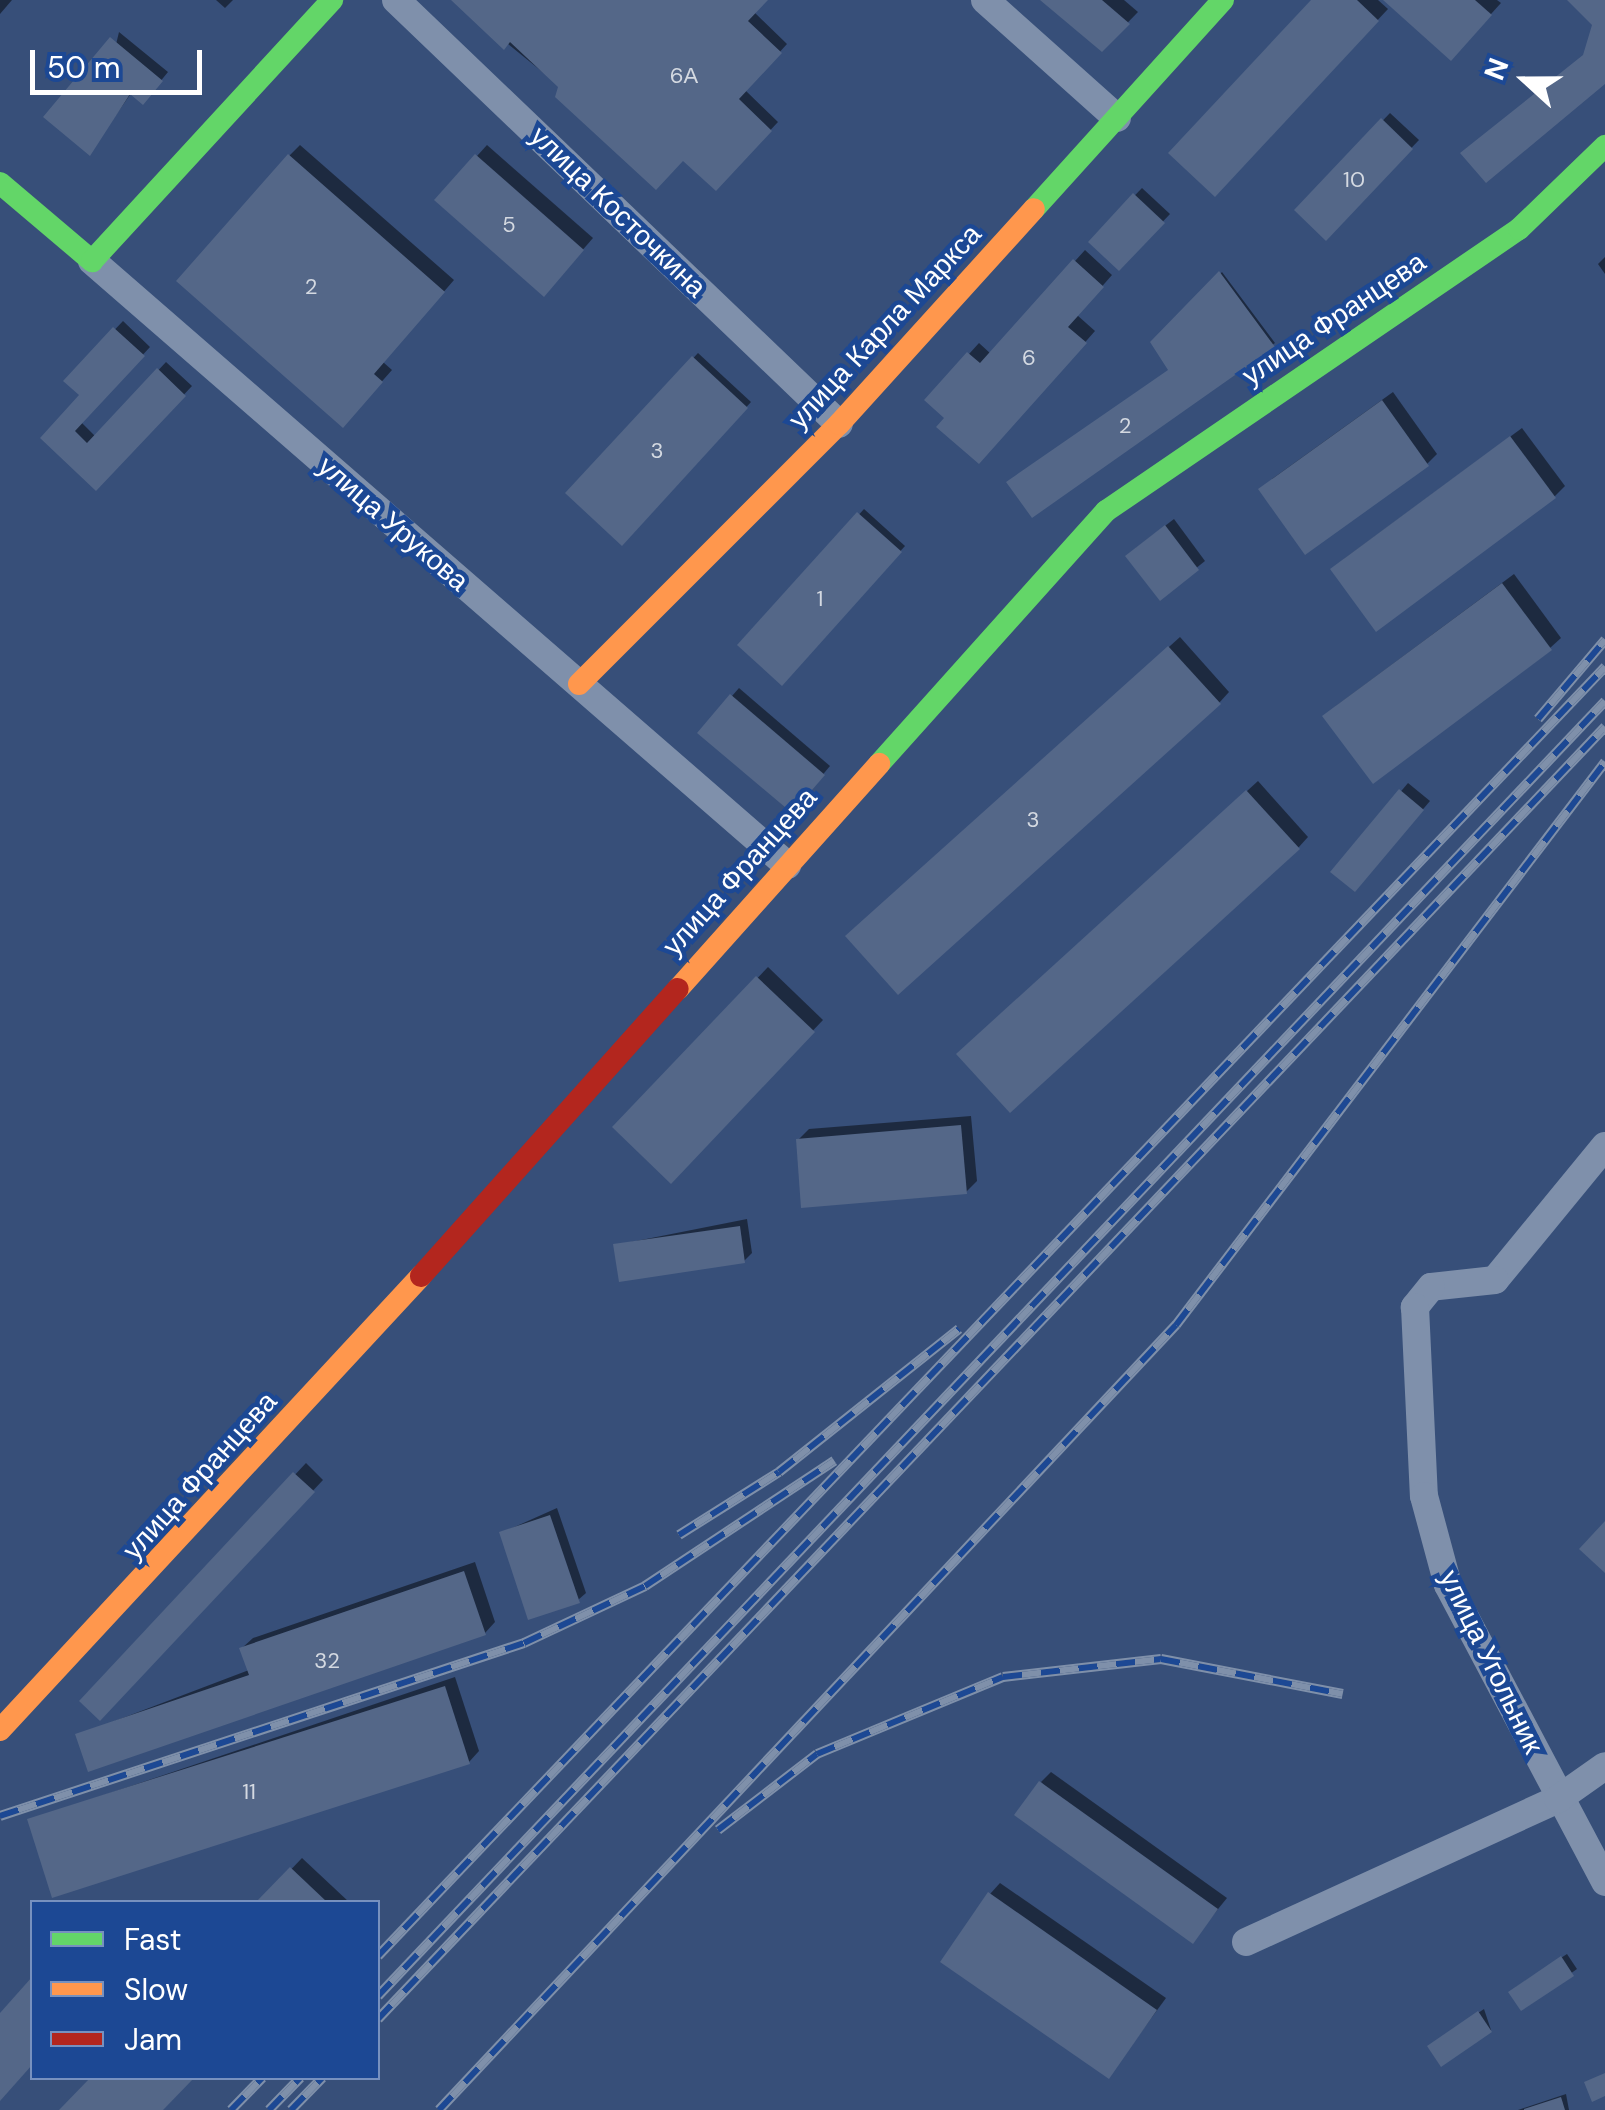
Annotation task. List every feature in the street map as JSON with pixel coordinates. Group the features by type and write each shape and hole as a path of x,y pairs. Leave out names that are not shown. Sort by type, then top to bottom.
{"street":[{"path":"92,261 332,0"},
{"name":"улица Косточкина","path":"396,0 840,424"},
{"path":"985,0 1117,118"},
{"name":"улица Карла Маркса","path":"579,684 840,424 1223,0"},
{"name":"улица Францева","path":"0,1730 154,1574 1106,511 1519,229 1605,146"},
{"name":"улица Урукова","path":"0,182 787,864"},
{"name":"улица Угольник","path":"1605,1146 1495,1280 1431,1287 1415,1307 1424,1496 1448,1585 1605,1882"},
{"path":"1246,1942 1558,1799 1605,1766"}],"building":[{"path":"451,0 768,0 748,21 782,53 739,99 772,131 716,191 683,161 656,190 555,97 558,87 510,42 504,50"},
{"path":"1040,0 1102,0 1130,24 1102,52"},
{"path":"1311,0 1357,0 1379,21 1215,197 1168,153"},
{"path":"1383,0 1475,0 1492,15 1451,61"},
{"path":"1567,0 1605,0 1605,84 1486,183 1460,153 1583,55 1592,25"},
{"path":"110,37 163,81 143,105 130,94 90,156 43,117"},
{"path":"1381,118 1413,149 1326,241 1294,210"},
{"path":"288,154 445,292 374,374 383,382 343,428 176,281"},
{"path":"475,154 584,250 544,297 434,200"},
{"path":"1133,193 1165,223 1119,271 1088,242"},
{"path":"1073,259 1104,287 1068,327 1087,343 979,464 936,427 944,418 924,400 967,352 980,363"},
{"path":"1219,271 1275,347 1032,518 1006,482 1168,370 1150,342"},
{"path":"113,327 145,356 75,431 87,443 157,368 186,396 96,491 40,438 79,395 63,381"},
{"path":"692,356 748,408 622,546 565,493"},
{"path":"1382,400 1429,466 1305,555 1258,489"},
{"path":"1510,436 1556,498 1376,632 1330,569"},
{"path":"857,512 902,552 782,686 737,645"},
{"path":"1165,525 1199,570 1160,601 1125,556"},
{"path":"1502,583 1552,650 1373,784 1322,716"},
{"path":"1168,646 1221,704 898,995 845,936"},
{"path":"730,694 825,775 792,813 697,733"},
{"path":"1399,789 1424,810 1355,892 1330,872"},
{"path":"1246,790 1300,849 1010,1113 956,1054"},
{"path":"756,976 815,1032 671,1184 612,1127"},
{"path":"961,1125 967,1194 801,1208 796,1139"},
{"path":"740,1226 745,1263 619,1282 613,1244"},
{"path":"293,1472 315,1492 100,1721 79,1701"},
{"path":"550,1515 580,1603 528,1620 499,1532"},
{"path":"1605,1521 1605,1573 1579,1549"},
{"path":"464,1571 486,1635 88,1772 75,1734 249,1675 239,1648"},
{"path":"445,1686 470,1764 52,1898 27,1819"},
{"path":"1039,1781 1218,1909 1193,1944 1014,1815"},
{"path":"290,1867 325,1900 258,1900"},
{"path":"988,1892 1157,2010 1109,2079 940,1962"},
{"path":"1561,1956 1574,1976 1521,2011 1508,1992"},
{"path":"30,1979 30,2067 0,2101 0,2013"},
{"path":"1478,2011 1492,2032 1441,2067 1427,2046"},
{"path":"1605,2073 1605,2096 1592,2102 1584,2082"},
{"path":"88,2080 192,2080 163,2110 59,2110"},
{"path":"1561,2097 1565,2110 1524,2110 1524,2109"}],"railway":[{"path":"1538,719 1605,640"},
{"path":"380,1954 1605,667"},
{"path":"380,1994 1605,701"},
{"path":"380,2017 1605,727"},
{"path":"439,2110 1176,1325 1605,762"},
{"path":"679,1535 779,1472 959,1329"},
{"path":"0,1816 524,1643 645,1586 834,1461"},
{"path":"718,1830 817,1754 1003,1677 1161,1659 1343,1694"},
{"path":"231,2110 260,2080"},
{"path":"269,2110 298,2080"},
{"path":"291,2110 320,2080"}],"traffic: fast":[{"path":"0,183 92,261 332,0"},
{"path":"1034,209 1223,0"},
{"path":"879,764 1106,511 1519,229 1605,146"}],"traffic: slow":[{"path":"579,684 839,424 1034,209"},
{"path":"678,989 879,764"},
{"path":"0,1730 421,1276"}],"traffic: jam":[{"path":"421,1276 678,989"}]}
